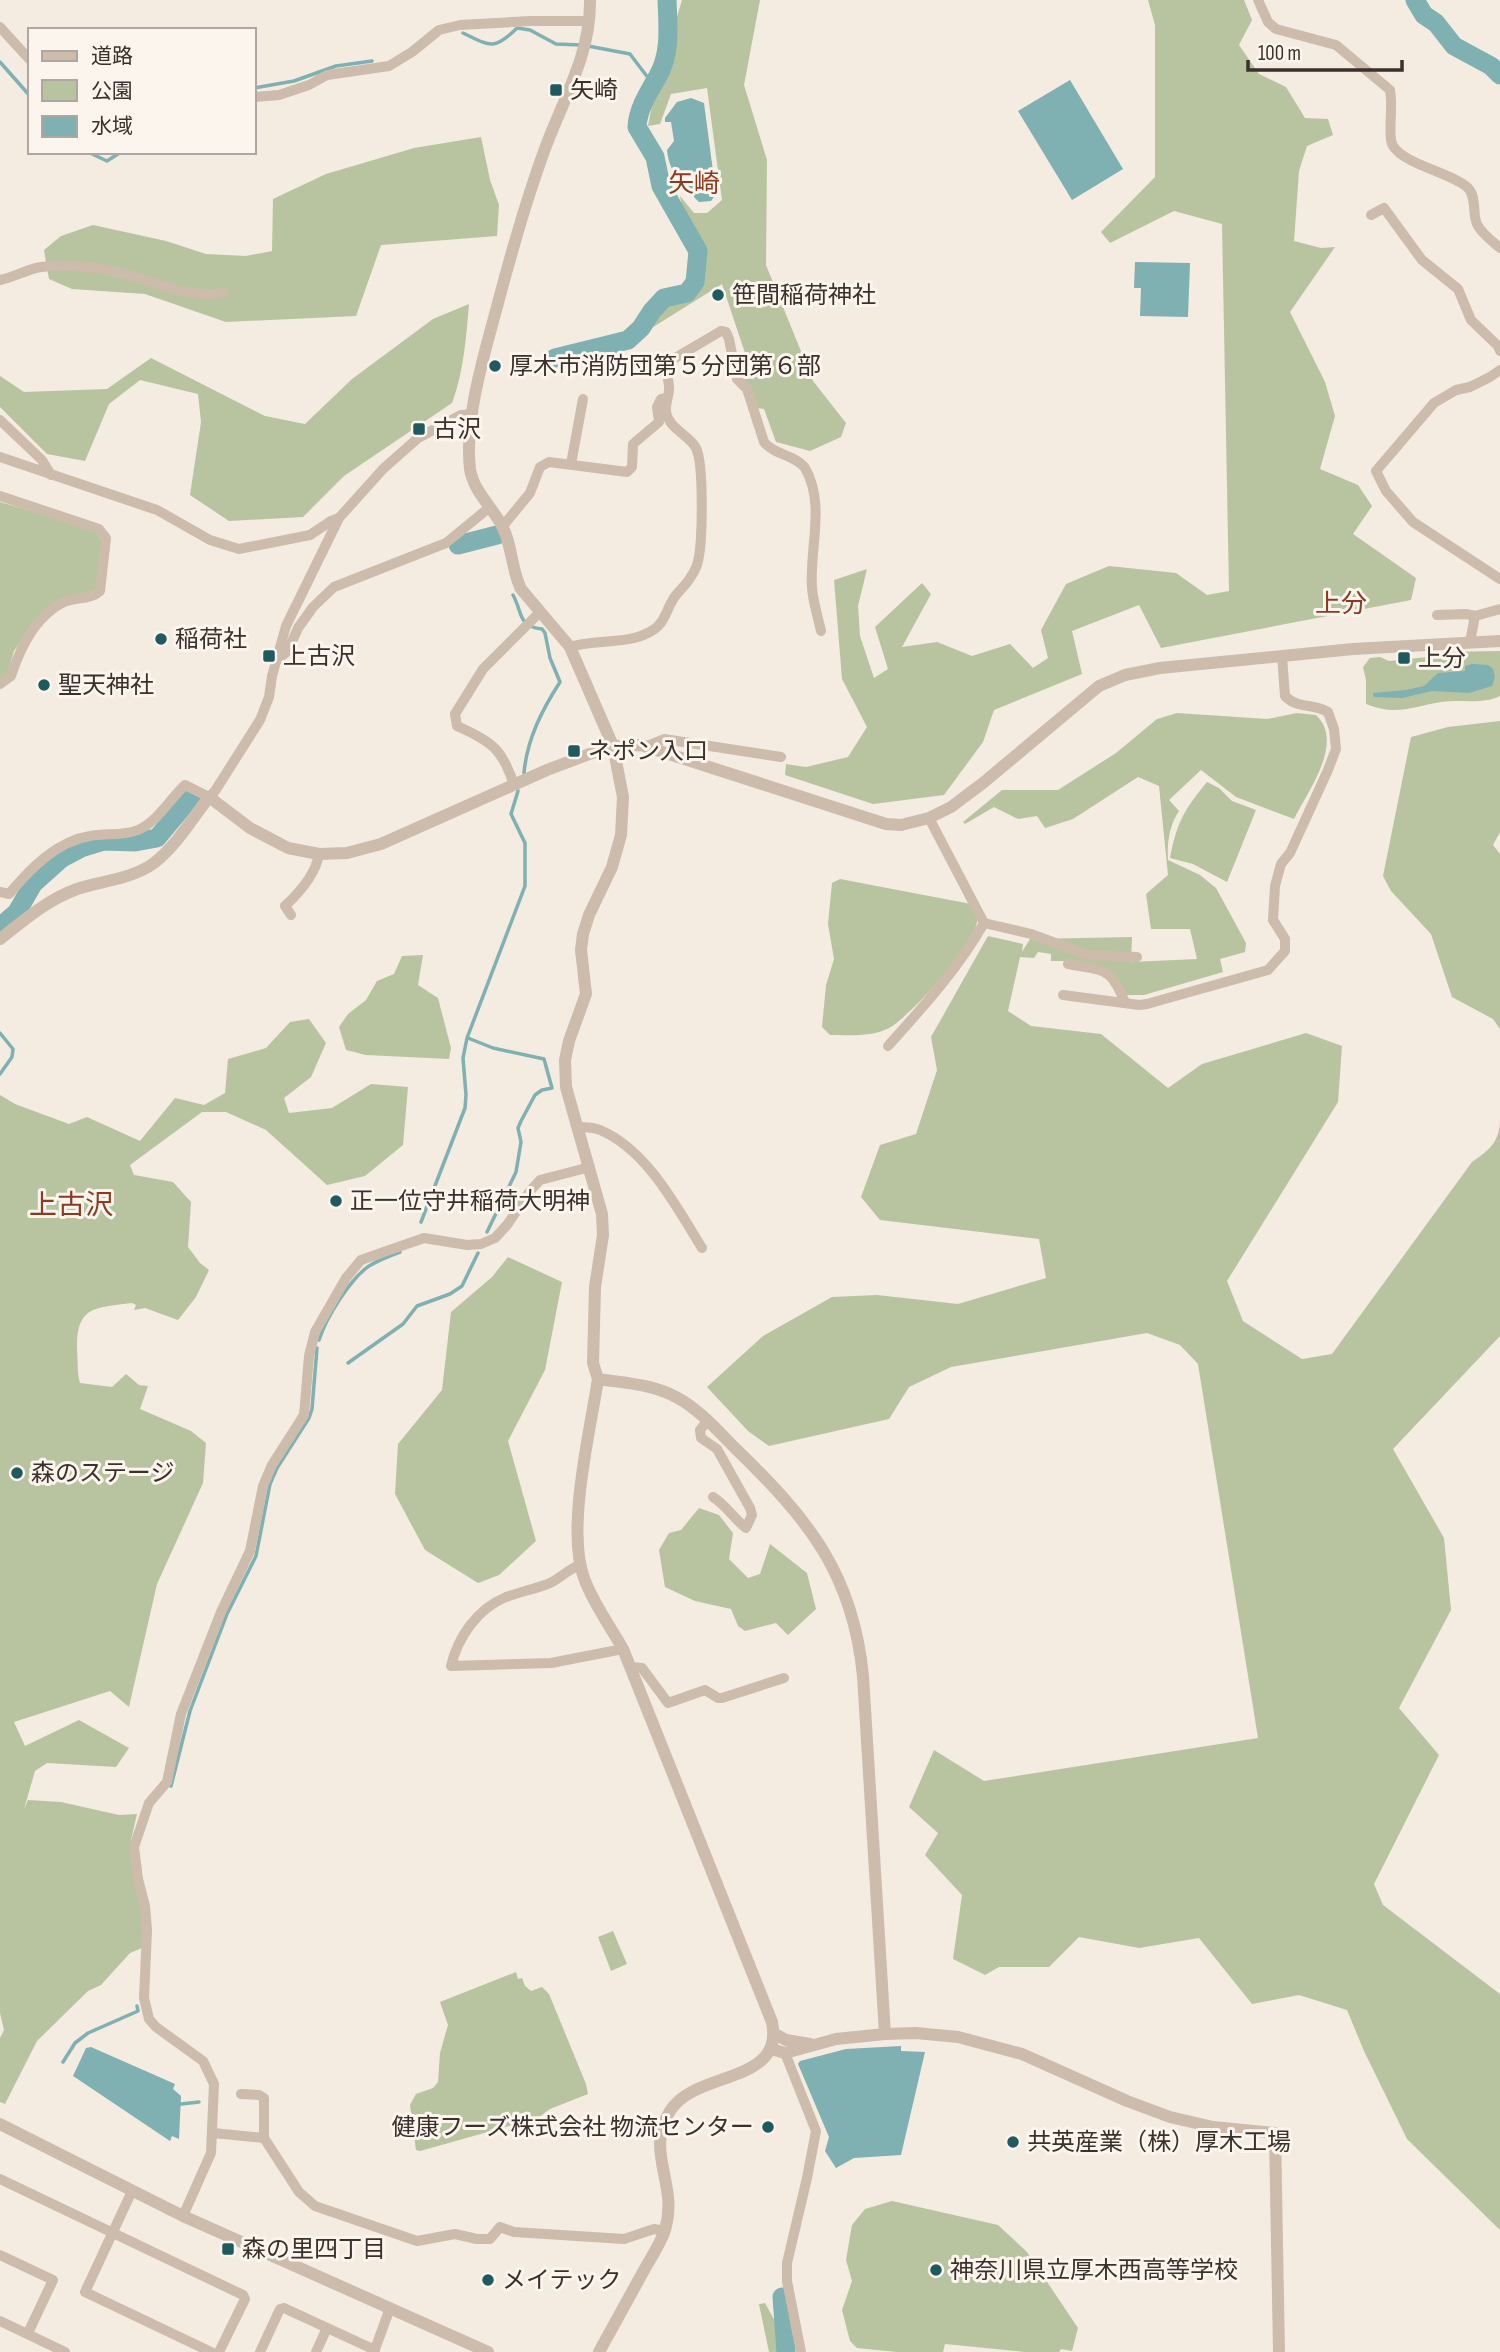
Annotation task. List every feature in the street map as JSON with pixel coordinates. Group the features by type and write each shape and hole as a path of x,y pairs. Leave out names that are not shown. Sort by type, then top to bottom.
{"street":[{"path":"590,0 586,38 573,84 546,145 479,371 473,414 471,472 475,485 503,526 521,589 570,647 613,746 623,797 621,835 612,867 583,934 581,950 586,994 565,1060 566,1087 598,1196 602,1225 601,1256 595,1287 593,1363 598,1379 581,1487 578,1541 580,1565 590,1592 624,1649 775,2034 771,2049 756,2065 684,2096 665,2119 659,2147 669,2194 664,2231 599,2352"},
{"path":"1258,0 1268,22 1276,29 1336,45 1390,90 1393,147 1399,155 1440,172 1469,189 1473,195 1477,226 1500,248"},
{"path":"256,97 279,95 309,85 327,75 350,74 389,66 439,30 460,25 589,21"},
{"path":"0,27 28,58"},
{"path":"1371,215 1384,208 1422,260 1458,289 1471,320 1500,351"},
{"path":"0,280 40,267 85,268 153,281 187,294 222,293"},
{"path":"570,647 583,643 621,640 653,631 662,622 674,597 690,582 698,562 701,490 697,450 670,422 667,398 670,388 666,373 670,361 721,331 726,332 729,339 737,379 747,389 764,442 769,448 802,465 810,481 816,514 812,589 821,624"},
{"path":"1500,370 1434,403 1376,471 1385,491 1413,522 1500,579"},
{"path":"503,526 530,493 540,467 550,462 627,472 632,467 633,444 659,422 657,407 661,398 667,398"},
{"path":"571,464 583,399"},
{"path":"0,939 58,897 135,873 153,863 169,849 215,790 255,731 269,697 286,626 339,518 383,468 418,438 461,415 473,414"},
{"path":"0,420 42,460 52,475"},
{"path":"0,457 157,510 210,540 239,549 310,535 339,518"},
{"path":"0,496 99,529 106,538 100,591 92,596 64,602 40,620 16,656 11,676 0,684"},
{"path":"277,660 288,651 298,628 313,607 334,587 446,543 490,507"},
{"path":"1437,615 1475,616 1500,609"},
{"path":"514,785 500,752 480,736 457,726 455,714 483,669 540,612"},
{"path":"1470,642 1475,616"},
{"path":"0,892 9,894 22,879 62,845 92,835 129,833 140,829 152,821 184,785 209,797 250,828 288,848 319,854 347,853 381,844 514,785 613,746 647,747 886,824 901,825 929,818 951,807 1099,686 1125,675 1160,668 1402,645 1500,641"},
{"path":"1063,995 1147,1004 1268,970 1285,951 1285,939 1273,920 1275,886 1281,864 1290,853 1336,749 1334,729 1328,712 1320,707 1297,705 1285,696 1282,656"},
{"path":"647,747 663,739 780,757"},
{"path":"888,1046 926,1004 970,947 984,923 929,818"},
{"path":"291,915 285,906 316,867 319,854"},
{"path":"984,923 1046,936 1088,955 1137,957"},
{"path":"1068,964 1107,971 1117,982 1125,1003"},
{"path":"578,1127 597,1128 621,1141 640,1157 702,1248"},
{"path":"183,2216 209,2161 215,2093 207,2067 193,2051 156,2027 149,2019 144,1998 147,1930 145,1906 134,1847 149,1803 167,1782 181,1714 221,1612 250,1550 256,1533 263,1486 282,1448 304,1415 309,1356 315,1332 346,1278 361,1260 424,1238 467,1245 481,1244 495,1238 540,1180 590,1167"},
{"path":"598,1379 647,1385 688,1403 768,1480 809,1527 831,1562 860,1643 885,2034"},
{"path":"707,1420 700,1430 701,1438 717,1449 750,1508 752,1514 746,1528 736,1521 727,1506 713,1497"},
{"path":"580,1565 572,1567 551,1583 504,1598 475,1618 454,1653 451,1666 551,1663 624,1649"},
{"path":"631,1667 642,1668 668,1703 705,1689 722,1698 784,1678"},
{"path":"775,2034 786,2039 814,2044"},
{"path":"771,2049 785,2053 814,2044 885,2034 941,2035 978,2041 1022,2054 1127,2101 1170,2117 1213,2127 1275,2133 1279,2352"},
{"path":"785,2053 816,2131 787,2263 787,2280 801,2352"},
{"path":"241,2094 264,2098 264,2138 299,2192 315,2206 417,2241 455,2235 490,2239 500,2227 514,2232 624,2239 654,2230 664,2231"},
{"path":"0,2124 183,2216 488,2352"},
{"path":"213,2133 264,2138"},
{"path":"0,2179 243,2295 246,2299 219,2352"},
{"path":"132,2191 85,2292 211,2352"},
{"path":"0,2255 53,2280 28,2333"},
{"path":"260,2352 280,2309 284,2308 374,2351 390,2308"},
{"path":"0,2320 59,2351"},
{"path":"316,2352 327,2328"}],"green space":[{"path":"682,0 760,0 744,85 767,160 766,265 813,381 846,423 841,437 810,451 776,442 764,409 757,408 749,384 740,378 737,364 745,362 750,377 754,380 722,284 642,334 634,329 699,270 695,242 683,214 680,196 694,213 707,213 722,200 707,88 671,94 660,124 648,126 654,94"},
{"path":"1148,0 1244,0 1252,20 1239,45 1259,74 1286,87 1305,118 1328,119 1333,135 1307,146 1299,171 1294,241 1321,248 1335,247 1290,312 1325,382 1335,416 1320,469 1358,485 1372,506 1353,534 1416,578 1411,600 1161,648 1139,605 1072,631 1082,674 994,710 983,742 944,795 873,804 785,775 786,764 806,767 848,757 867,727 842,679 834,580 867,569 858,606 860,636 874,678 888,669 875,627 922,583 931,594 902,647 937,642 972,656 1010,644 1033,668 1048,658 1041,630 1066,584 1109,566 1176,573 1207,595 1229,591 1222,224 1174,211 1110,243 1101,232 1155,177 1155,25"},
{"path":"481,137 490,180 499,205 497,236 381,245 356,316 226,322 145,294 72,289 49,279 44,250 61,236 93,225 166,241 206,254 246,256 272,251 273,199 326,174 414,148"},
{"path":"469,304 462,367 452,403 344,476 303,517 229,521 190,495 201,422 198,394 140,380 109,404 85,461 47,454 0,407 0,376 24,392 107,389 151,358 265,416 305,424 352,379 433,319"},
{"path":"0,502 95,530 103,543 98,591 38,616 14,651 6,677 0,680"},
{"path":"1500,651 1500,696 1493,699 1441,702 1395,710 1366,704 1363,667 1370,658 1380,657 1389,661 1428,657 1443,652"},
{"path":"1177,713 1267,719 1297,713 1316,715 1324,726 1327,739 1321,767 1294,819 1236,797 1201,770 1169,800 1179,811 1169,835 1168,860 1200,875 1216,888 1246,943 1245,952 1220,959 1223,972 1144,995 1126,995 1107,970 1051,961 1051,954 1038,952 1034,958 1020,957 1008,1011 1031,1026 1101,1034 1168,1088 1202,1064 1306,1033 1342,1046 1338,1102 1227,1281 1243,1321 1302,1359 1332,1354 1472,1162 1492,1145 1498,1135 1500,1121 1500,1336 1393,1449 1444,1538 1451,1610 1399,1708 1439,1755 1374,1884 1383,1905 1500,1994 1500,2230 1407,2139 1347,2010 1299,1995 1252,2004 1199,1938 1139,1948 1079,1937 1049,1967 999,1967 985,1975 953,1959 962,1895 925,1855 938,1833 909,1807 934,1750 984,1781 1258,1738 1198,1364 1180,1345 1147,1333 951,1367 909,1387 889,1419 769,1446 748,1431 707,1387 763,1336 832,1297 877,1295 958,1304 1046,1278 1039,1239 880,1220 861,1197 880,1145 916,1134 937,1070 931,1037 988,936 1023,944 1022,952 1030,939 1132,937 1131,962 1197,959 1190,929 1151,929 1146,894 1168,875 1159,786 1138,777 1073,819 1045,828 1037,816 1018,819 994,807 965,824 963,822 1002,790 1058,790 1116,753 1157,719"},
{"path":"1500,721 1500,832 1493,845 1500,854 1500,1029 1493,1019 1452,997 1431,934 1391,891 1383,876 1411,737 1448,727"},
{"path":"1207,782 1219,788 1232,801 1256,810 1227,882 1193,864 1170,858 1182,817"},
{"path":"840,879 971,904 977,917 975,929 967,943 942,978 899,1021 876,1033 830,1035 822,1027 826,985 834,959 828,924 832,883"},
{"path":"423,955 418,985 438,998 451,1048 449,1059 366,1055 346,1050 339,1027 348,1014 366,1000 377,981 394,974 402,956"},
{"path":"309,1019 326,1043 311,1077 284,1098 289,1113 332,1108 371,1084 408,1087 403,1145 365,1176 327,1185 266,1130 226,1112 202,1112 130,1165 134,1175 173,1182 191,1202 188,1247 209,1270 196,1297 178,1320 145,1308 134,1310 136,1305 132,1303 91,1311 84,1316 80,1324 77,1349 80,1383 112,1387 126,1374 139,1385 148,1386 140,1409 191,1431 206,1443 203,1483 157,1584 129,1707 110,1691 14,1722 25,1746 79,1720 129,1748 116,1767 47,1763 35,1771 24,1809 28,1800 61,1802 119,1815 137,1814 131,1840 135,1880 142,1906 142,1948 130,1953 101,1985 88,1991 37,2041 5,2104 0,2102 0,2038 4,2030 0,2013 0,1095 15,1104 69,1124 87,1117 140,1141 175,1098 204,1105 225,1093 228,1059 266,1048 290,1022"},
{"path":"508,1257 562,1282 545,1370 508,1441 536,1541 499,1575 478,1583 425,1550 395,1494 398,1444 442,1390 451,1312 492,1277"},
{"path":"699,1508 719,1515 733,1533 729,1559 748,1578 760,1574 770,1544 807,1573 816,1609 788,1635 776,1623 745,1631 738,1626 731,1609 695,1601 665,1587 659,1550 669,1533 681,1530"},
{"path":"613,1931 627,1964 611,1971 598,1937"},
{"path":"516,1972 518,1979 522,1978 531,1991 542,1987 549,1994 588,2094 550,2109 538,2118 416,2150 410,2105 416,2094 433,2088 438,2082 440,2053 448,2025 440,2002"},
{"name":"神奈川県立厚木西高等学校","path":"892,2201 998,2225 1027,2252 1078,2328 1072,2351 1061,2349 1059,2352 1025,2352 945,2344 943,2352 897,2352 857,2348 850,2341 842,2310 852,2281 846,2260 852,2225 865,2209"},
{"path":"765,2303 775,2321 779,2352 769,2352 759,2304"}],"water":[{"path":"1070,80 1123,169 1072,200 1018,111"},
{"path":"691,98 704,103 716,194 711,201 699,202 693,196 678,179 668,158 667,150 674,141 671,122 665,122 665,118 677,102"},
{"path":"1135,262 1190,263 1188,317 1140,316 1141,288 1134,288"},
{"path":"1488,665 1493,669 1495,677 1492,686 1469,693 1432,691 1402,698 1374,697 1373,693 1424,686 1438,673 1465,671 1465,666"},
{"path":"901,2046 901,2051 925,2052 901,2155 854,2158 836,2168 825,2151 829,2137 798,2064 800,2061 846,2049"},
{"path":"91,2047 175,2084 173,2089 181,2096 179,2139 172,2136 170,2141 73,2076 86,2048"}],"waterway":[{"path":"555,358 628,340 664,298 687,293 695,282 698,251 661,186 655,157 637,127 642,107 665,58 668,39 667,0"},
{"path":"1415,0 1424,15 1436,23 1454,46 1491,66 1500,75"},
{"path":"463,33 491,44 503,40 517,28 530,30 556,44 581,45"},
{"path":"588,46 630,54 652,83"},
{"path":"256,88 294,81 336,66 372,61"},
{"path":"0,62 28,94"},
{"path":"92,154 107,161 118,154"},
{"path":"458,545 497,535"},
{"path":"513,595 524,622 542,629 545,633 550,658 560,682 536,725 528,748 524,773"},
{"path":"421,1222 465,1108 463,1058 467,1038 525,886 525,843 511,814 518,791"},
{"path":"0,927 17,912 33,884 62,858 81,848 104,841 135,842 157,838 191,797"},
{"path":"0,1033 13,1049 12,1057 0,1074"},
{"path":"468,1038 493,1048 544,1059 552,1088 535,1095 521,1121 518,1128 521,1142 516,1172 487,1232"},
{"path":"319,1340 333,1310 354,1280 369,1266 400,1252"},
{"path":"348,1363 403,1324 417,1306 450,1294 462,1286 478,1253"},
{"path":"171,1786 190,1711 227,1614 256,1556 270,1484 277,1468 309,1418 317,1348"},
{"path":"63,2062 75,2043 88,2033 138,2011 137,2006"},
{"path":"181,2104 199,2102"},
{"path":"782,2297 786,2352"}],"place":[{"name":"矢崎","path":"556,90"},
{"name":"笹間稲荷神社","path":"718,295"},
{"name":"厚木市消防団第５分団第６部","path":"495,366"},
{"name":"古沢","path":"419,429"},
{"name":"稲荷社","path":"161,639"},
{"name":"上古沢","path":"269,656"},
{"name":"上分","path":"1404,658"},
{"name":"聖天神社","path":"44,685"},
{"name":"ネポン入口","path":"574,751"},
{"name":"正一位守井稲荷大明神","path":"336,1201"},
{"name":"森のステージ","path":"17,1473"},
{"name":"健康フーズ株式会社 物流センター","path":"768,2127"},
{"name":"共英産業（株）厚木工場","path":"1013,2142"},
{"name":"森の里四丁目","path":"228,2249"},
{"name":"神奈川県立厚木西高等学校","path":"936,2270"},
{"name":"メイテック","path":"488,2280"}],"district":[{"name":"矢崎","path":"694,184"},
{"name":"上分","path":"1341,604"},
{"name":"上古沢","path":"71,1205"}]}
